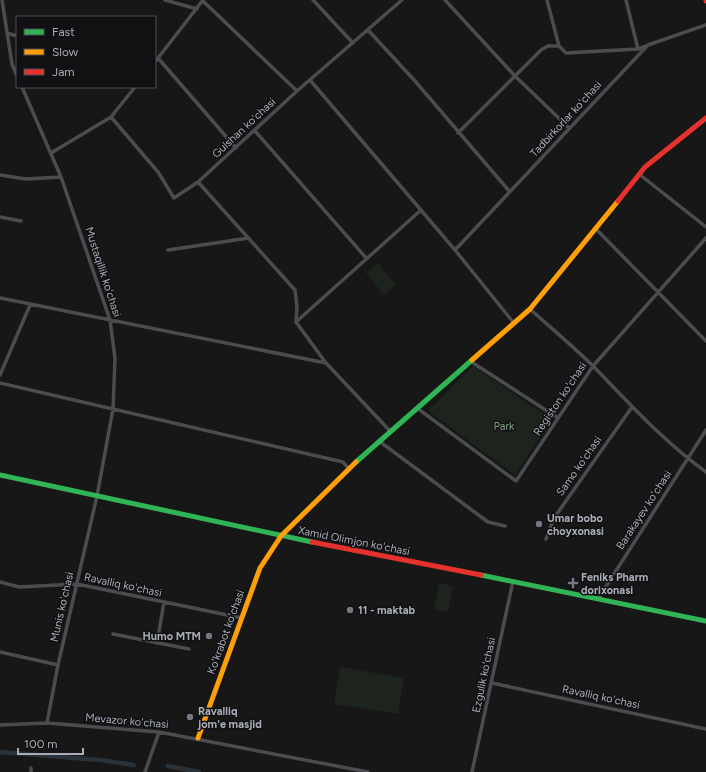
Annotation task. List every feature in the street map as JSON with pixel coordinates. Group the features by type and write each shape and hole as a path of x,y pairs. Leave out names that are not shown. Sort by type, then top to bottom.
{"street":[{"path":"2,0 12,64 16,74"},
{"path":"165,0 197,8"},
{"path":"156,61 203,0 297,91"},
{"path":"313,0 353,43"},
{"name":"Gulshan ko'chasi","path":"111,117 158,172 174,198 198,182 297,91 402,0"},
{"path":"445,0 515,76 570,128"},
{"path":"547,0 559,46 566,53 638,49 648,45"},
{"path":"626,0 638,49"},
{"path":"0,22 5,21"},
{"name":"Tadbirkorlar ko'chasi","path":"455,250 648,45 706,26"},
{"path":"368,30 415,81 510,192"},
{"path":"7,33 16,36"},
{"path":"458,133 541,50 548,46 559,46"},
{"path":"158,58 236,148"},
{"path":"310,80 455,250 513,322"},
{"name":"Mustaqillik ko'chasi","path":"22,88 61,177 110,320 115,358 113,408 97,496"},
{"path":"51,153 111,117 134,88"},
{"name":"Ko'krabot ko'chasi","path":"198,738 260,568 281,536 349,468 530,308 596,229 645,167 706,118"},
{"path":"255,131 366,259"},
{"path":"639,174 706,227"},
{"path":"0,175 26,180 61,177"},
{"path":"198,182 295,290 297,308 296,322 326,363 390,431"},
{"path":"296,322 421,210"},
{"path":"0,218 21,221"},
{"path":"596,229 706,340"},
{"path":"168,250 249,238"},
{"name":"Registon ko'chasi","path":"417,408 516,481 593,366 706,238"},
{"path":"0,298 326,363"},
{"path":"0,375 30,305"},
{"path":"530,308 593,366 632,407 688,459 706,472"},
{"path":"470,361 558,418"},
{"path":"0,383 343,462 349,468"},
{"name":"Samo ko'chasi","path":"546,539 554,518 632,407"},
{"name":"Barakayev ko'chasi","path":"598,599 706,430"},
{"path":"379,441 488,522 505,526"},
{"name":"Xamid Olimjon ko'chasi","path":"0,474 281,536 513,581 706,621"},
{"name":"Munis ko'chasi","path":"47,723 58,665 97,496"},
{"name":"Ezgulik ko'chasi","path":"472,772 513,581"},
{"name":"Ravalliq ko'chasi","path":"0,582 18,587 77,584 242,618"},
{"path":"157,643 164,602"},
{"path":"113,634 189,649"},
{"path":"0,652 58,665"},
{"name":"Ravalliq ko'chasi","path":"492,683 706,729"},
{"name":"Mevazor ko'chasi","path":"0,725 47,723 159,732 198,738 368,772"},
{"path":"146,772 159,732"}],"green space":[{"path":"378,263 396,285 384,295 366,273"},
{"name":"Park","path":"473,366 552,420 515,475 428,411"},
{"path":"439,583 453,586 448,612 434,609"},
{"path":"340,667 404,678 398,714 334,704"}],"waterway":[{"path":"0,752 100,760 134,765"},
{"path":"168,766 199,772"}],"traffic: fast":[{"path":"356,462 472,360"},
{"path":"0,475 312,542"},
{"path":"481,575 706,621"}],"traffic: slow":[{"path":"472,360 530,309 618,201"},
{"path":"198,738 260,568 281,536 356,462"}],"traffic: jam":[{"path":"618,201 645,167 706,118"},
{"path":"312,542 481,575"}],"place":[{"name":"Umar bobo choyxonasi","path":"539,524"},
{"name":"Feniks Pharm dorixonasi","path":"573,583"},
{"name":"11 - maktab","path":"350,610"},
{"name":"Humo MTM","path":"209,636"},
{"name":"Ravalliq jom'e masjid","path":"190,717"}]}
